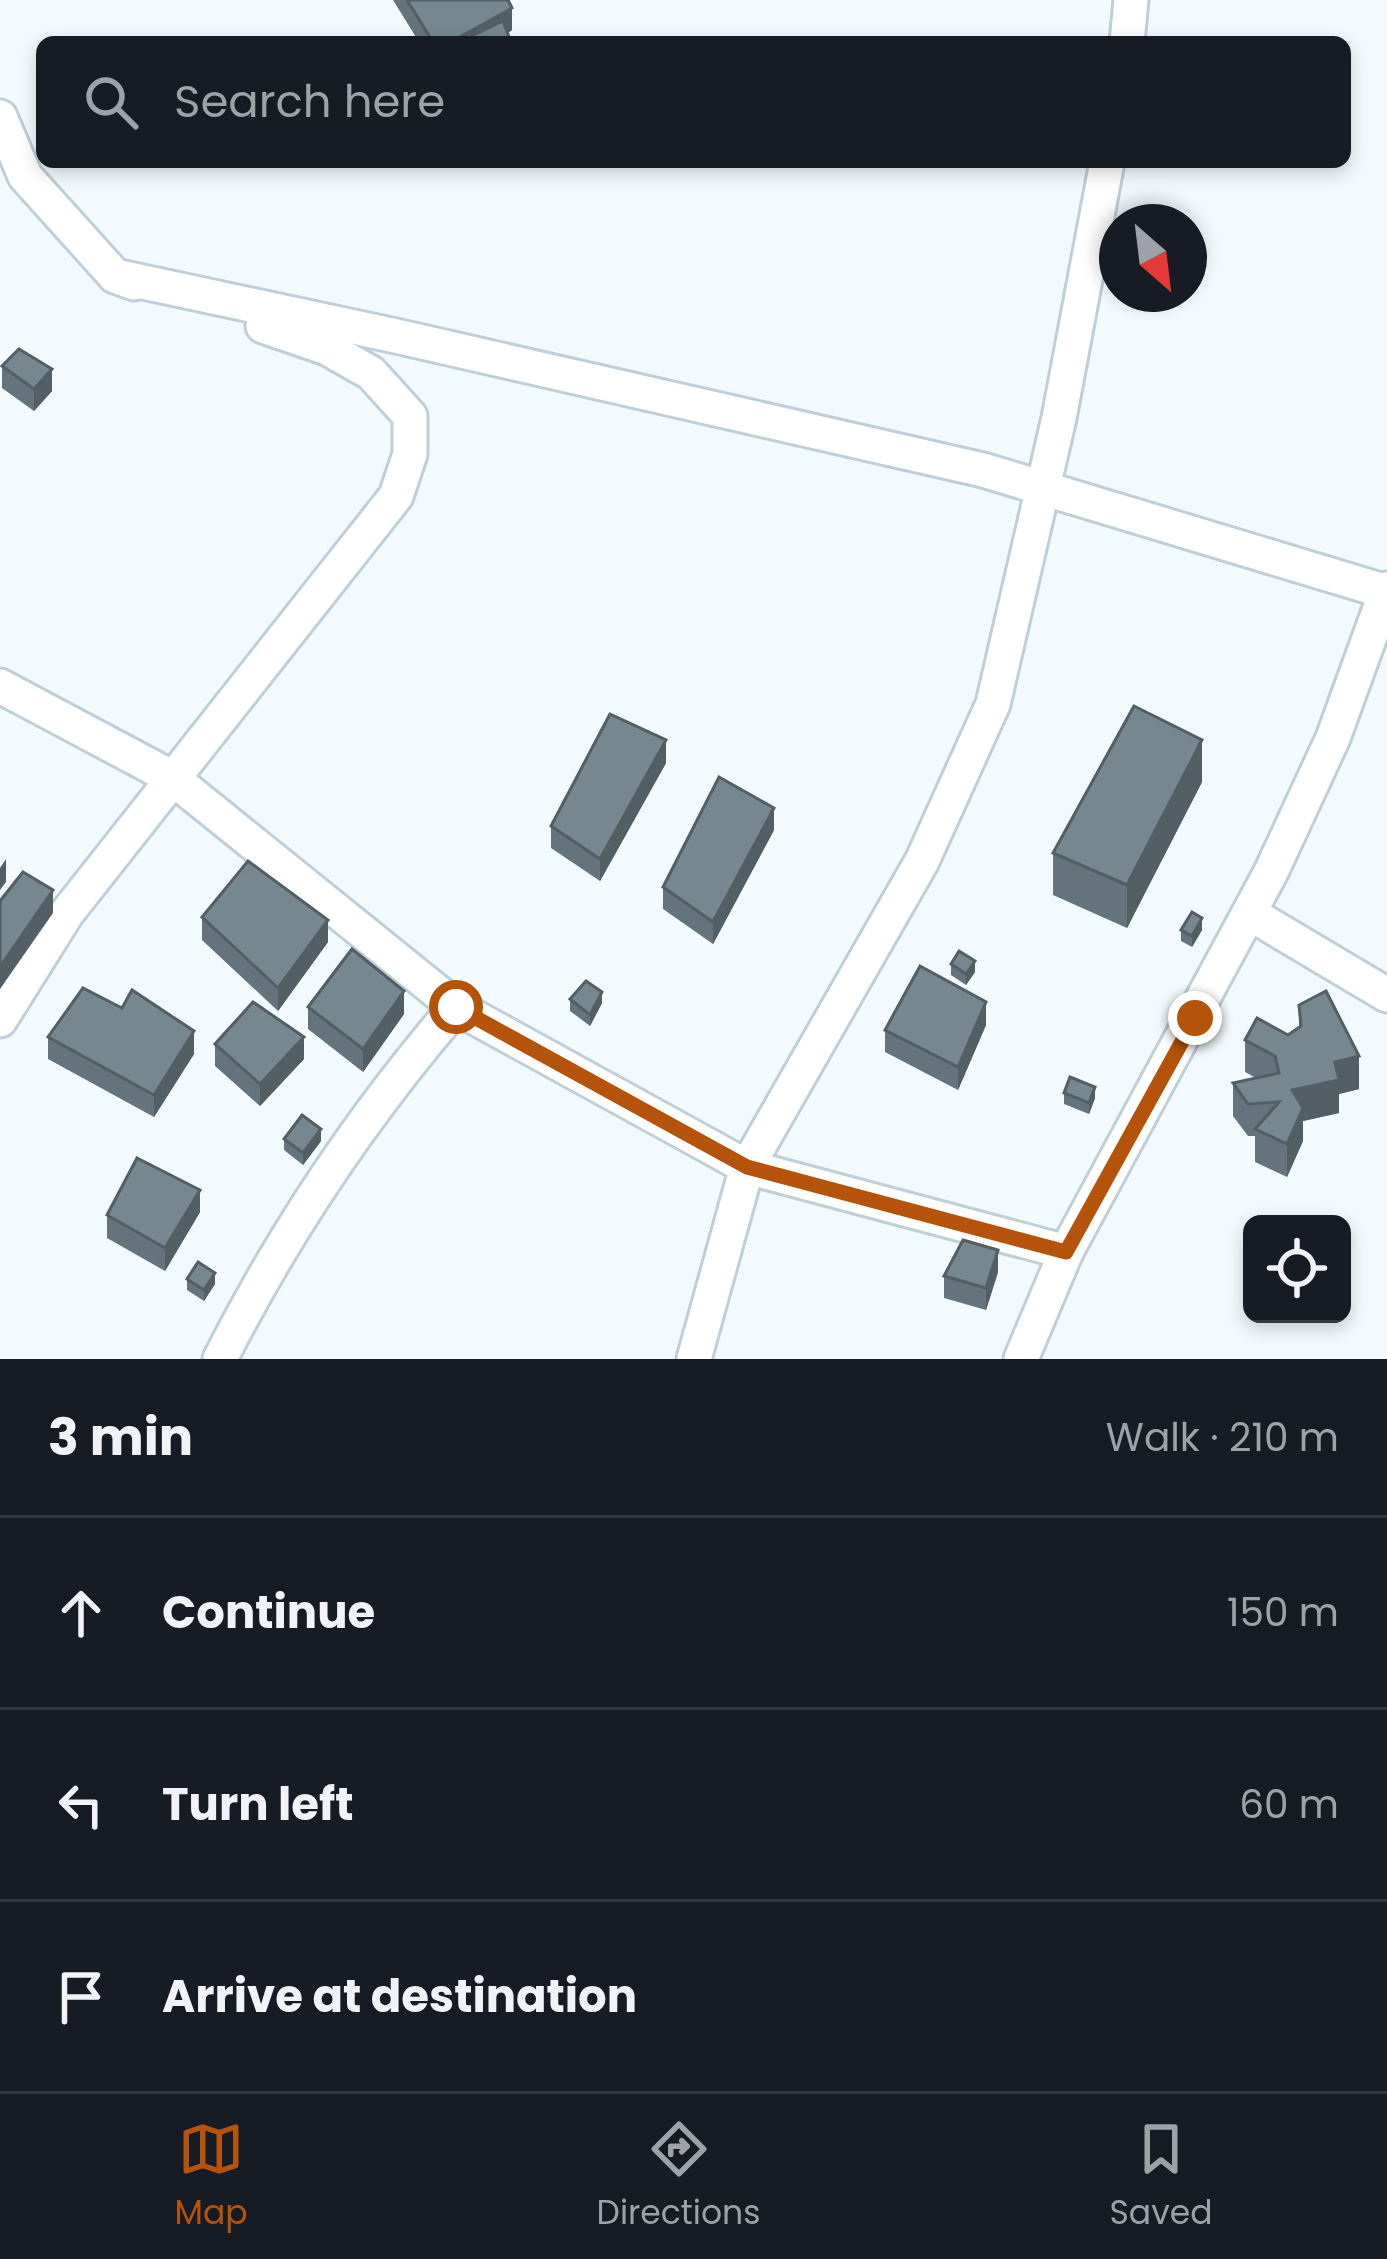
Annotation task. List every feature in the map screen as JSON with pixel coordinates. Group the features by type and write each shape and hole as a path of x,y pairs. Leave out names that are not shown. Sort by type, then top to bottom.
{"street":[{"path":"1128,36 1132,0"},
{"path":"0,117 25,176 115,276 327,348 371,373 410,416 410,454 396,496 67,913 0,1020"},
{"path":"694,1359 747,1167 922,861 993,704 1043,488 1106,168"},
{"path":"115,276 396,335 983,470 1386,591 1333,739 1250,913 1066,1252 1022,1359"},
{"path":"0,686 171,777 456,1007 747,1167 1066,1252"},
{"path":"1250,913 1387,994"},
{"path":"220,1359 286,1237 388,1085 456,1007"}],"building":[{"path":"407,0 508,0 512,8 462,36 429,36"},
{"path":"503,21 509,36 472,36"},
{"path":"19,349 52,369 34,389 2,366"},
{"path":"1134,706 1202,740 1127,885 1053,853"},
{"path":"610,714 666,740 600,859 551,826"},
{"path":"719,777 774,808 713,922 663,887"},
{"path":"248,861 328,920 278,988 202,917"},
{"path":"23,872 53,890 0,967 0,901"},
{"path":"1192,912 1202,918 1192,936 1181,930"},
{"path":"352,949 404,991 363,1049 308,1007"},
{"path":"959,951 975,961 966,974 951,964"},
{"path":"920,966 986,1002 958,1067 885,1030"},
{"path":"586,981 602,992 590,1015 570,999"},
{"path":"83,988 122,1008 132,990 194,1031 154,1095 48,1037"},
{"path":"1326,991 1359,1056 1335,1062 1339,1080 1292,1090 1303,1108 1287,1144 1255,1129 1279,1102 1248,1104 1233,1083 1279,1073 1275,1056 1245,1040 1257,1018 1288,1035 1301,1026 1299,1005"},
{"path":"253,1002 304,1037 260,1084 215,1044"},
{"path":"1070,1077 1095,1087 1089,1103 1064,1093"},
{"path":"302,1115 321,1129 303,1153 284,1139"},
{"path":"137,1158 200,1190 165,1248 107,1215"},
{"path":"963,1240 998,1250 986,1288 944,1276"},
{"path":"198,1262 215,1273 204,1290 187,1279"}],"route":[{"path":"456,1007 747,1167 1066,1252 1195,1018"}]}
